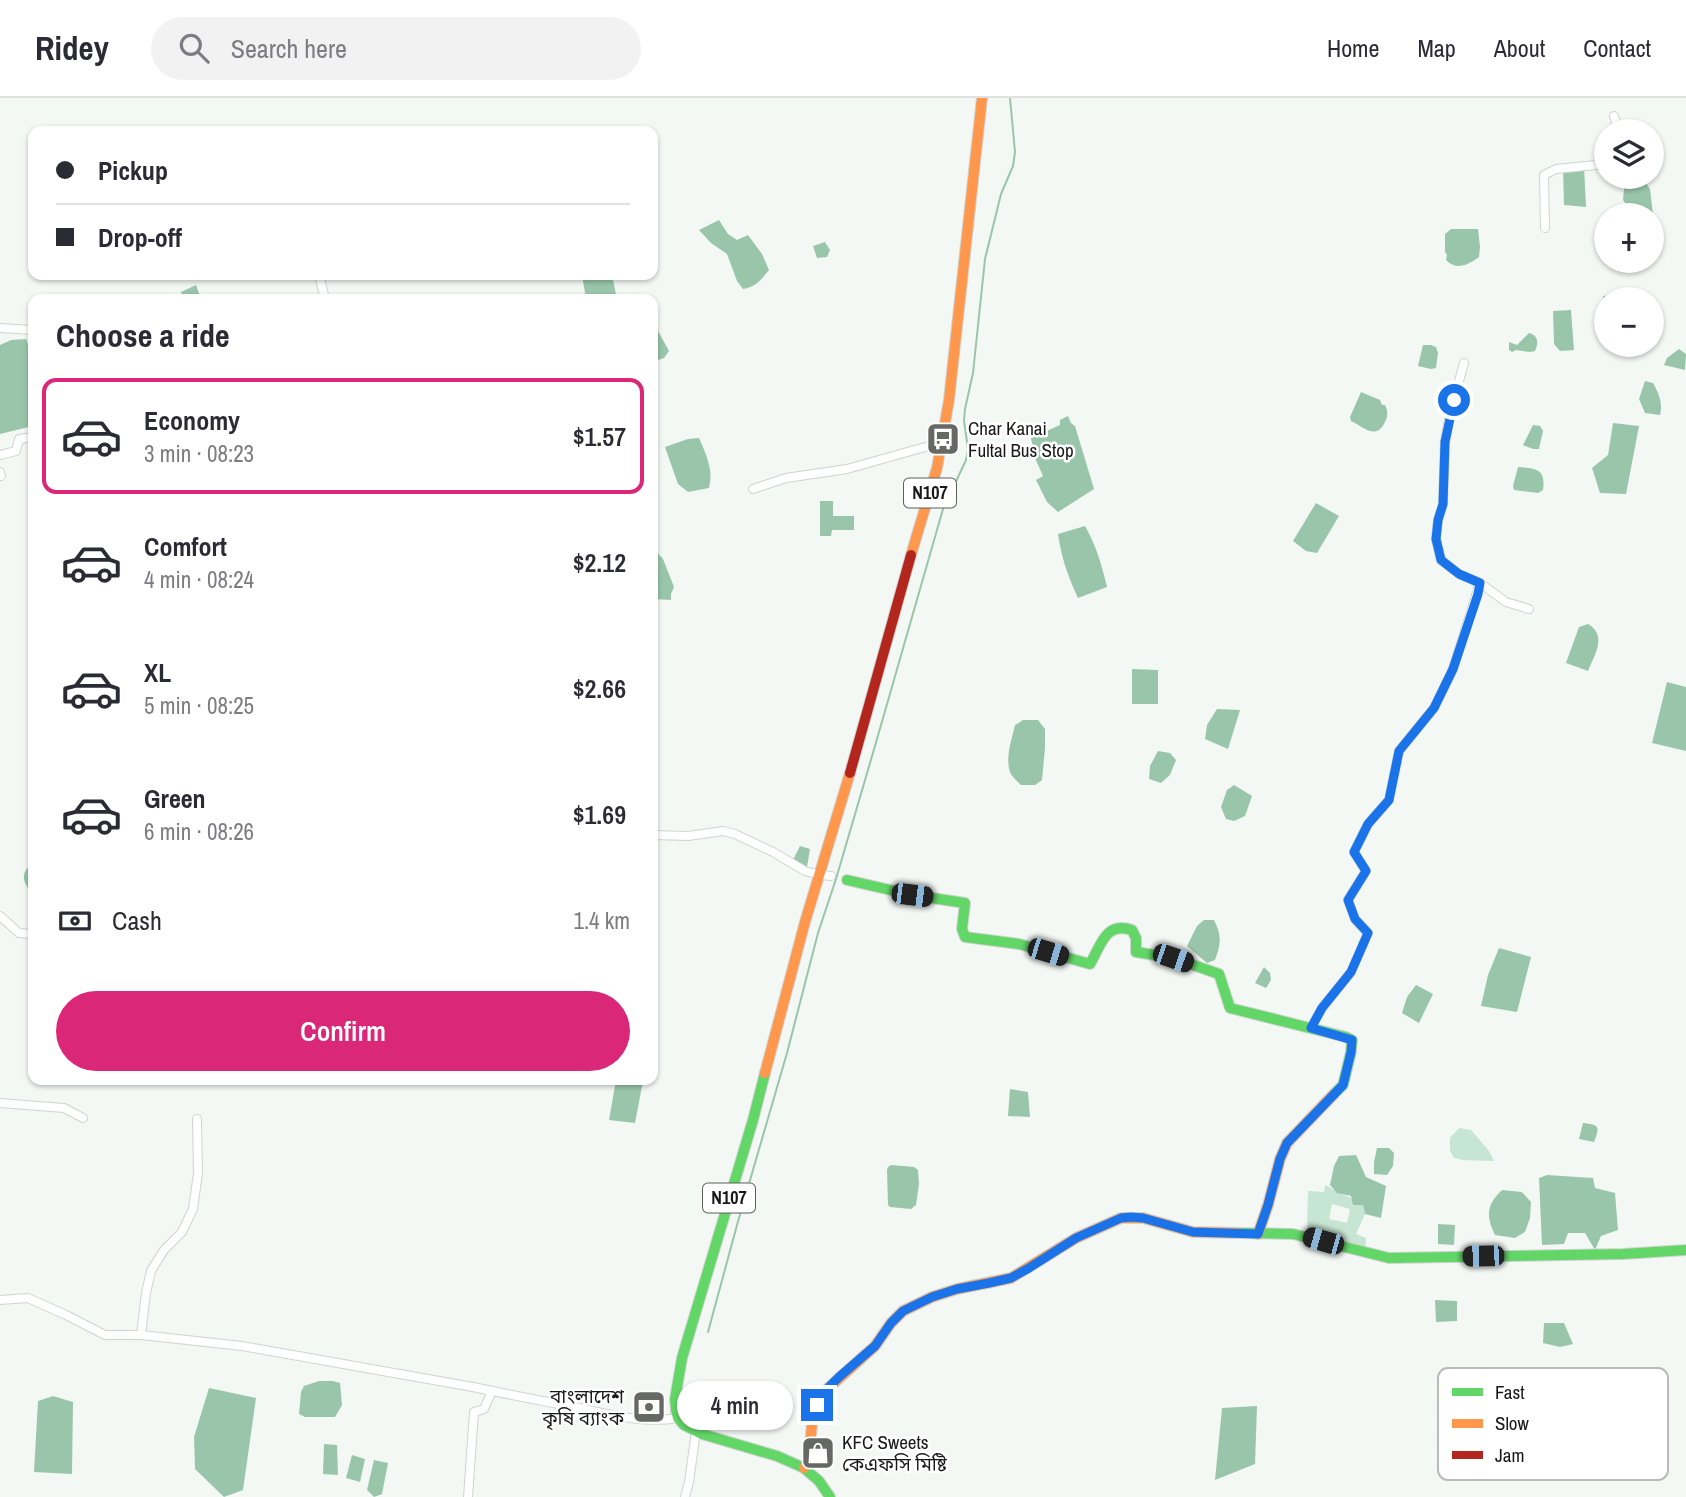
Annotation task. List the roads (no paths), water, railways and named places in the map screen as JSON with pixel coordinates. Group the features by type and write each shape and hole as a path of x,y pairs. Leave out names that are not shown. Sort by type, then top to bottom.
{"main road":[{"name":"N107","path":"678,1418 675,1399 682,1358 756,1108 792,968 826,875 884,648 943,442 965,269 982,98"},
{"path":"847,880 912,895 965,903 962,929 965,937 1029,946 1090,964 1109,930 1118,926 1127,927 1137,934 1136,952 1173,958 1219,974 1230,1008 1352,1040 1343,1085 1287,1143 1258,1234"},
{"path":"804,1468 809,1459 812,1423 825,1391 875,1346 903,1311 957,1289 1011,1278 1076,1238 1121,1218 1143,1218 1193,1232 1281,1233 1304,1236 1389,1258 1623,1254 1686,1250"},
{"path":"678,1418 696,1432 804,1468 819,1481 830,1497"}],"street":[{"path":"1545,228 1544,175 1556,169 1594,165"},
{"path":"0,328 28,330"},
{"path":"1464,363 1445,442 1443,504 1436,539 1441,560 1506,602 1530,609"},
{"path":"0,455 16,451 19,439 28,438"},
{"path":"753,489 786,478 847,469 943,442"},
{"path":"1311,1028 1322,1008 1351,972 1368,933 1355,919 1348,900 1366,871 1354,852 1368,824 1389,800 1399,751 1434,708 1444,689 1464,639 1480,583"},
{"path":"658,835 688,836 723,831 774,852 805,871 826,875"},
{"path":"0,916 19,933 28,934"},
{"path":"0,1103 64,1108 83,1118"},
{"path":"141,1335 151,1271 164,1251 182,1232 193,1209 198,1173 197,1119"},
{"path":"0,1300 28,1298 105,1335 141,1335 242,1346 613,1415 656,1420 678,1418"},
{"path":"468,1497 474,1412 484,1409 492,1391"},
{"path":"688,1497 696,1432"}],"waterway":[{"path":"708,1332 818,933 943,509 966,460 968,449 965,409 973,373 985,259 1001,194 1013,166 1015,152 1010,98"}],"place":[{"name":"Char Kanai Fultal Bus Stop","path":"943,439"},
{"name":"বাংলাদেশ কৃষি ব্যাংক","path":"649,1407"},
{"name":"KFC Sweets কেএফসি মিষ্টি","path":"818,1453"}]}
